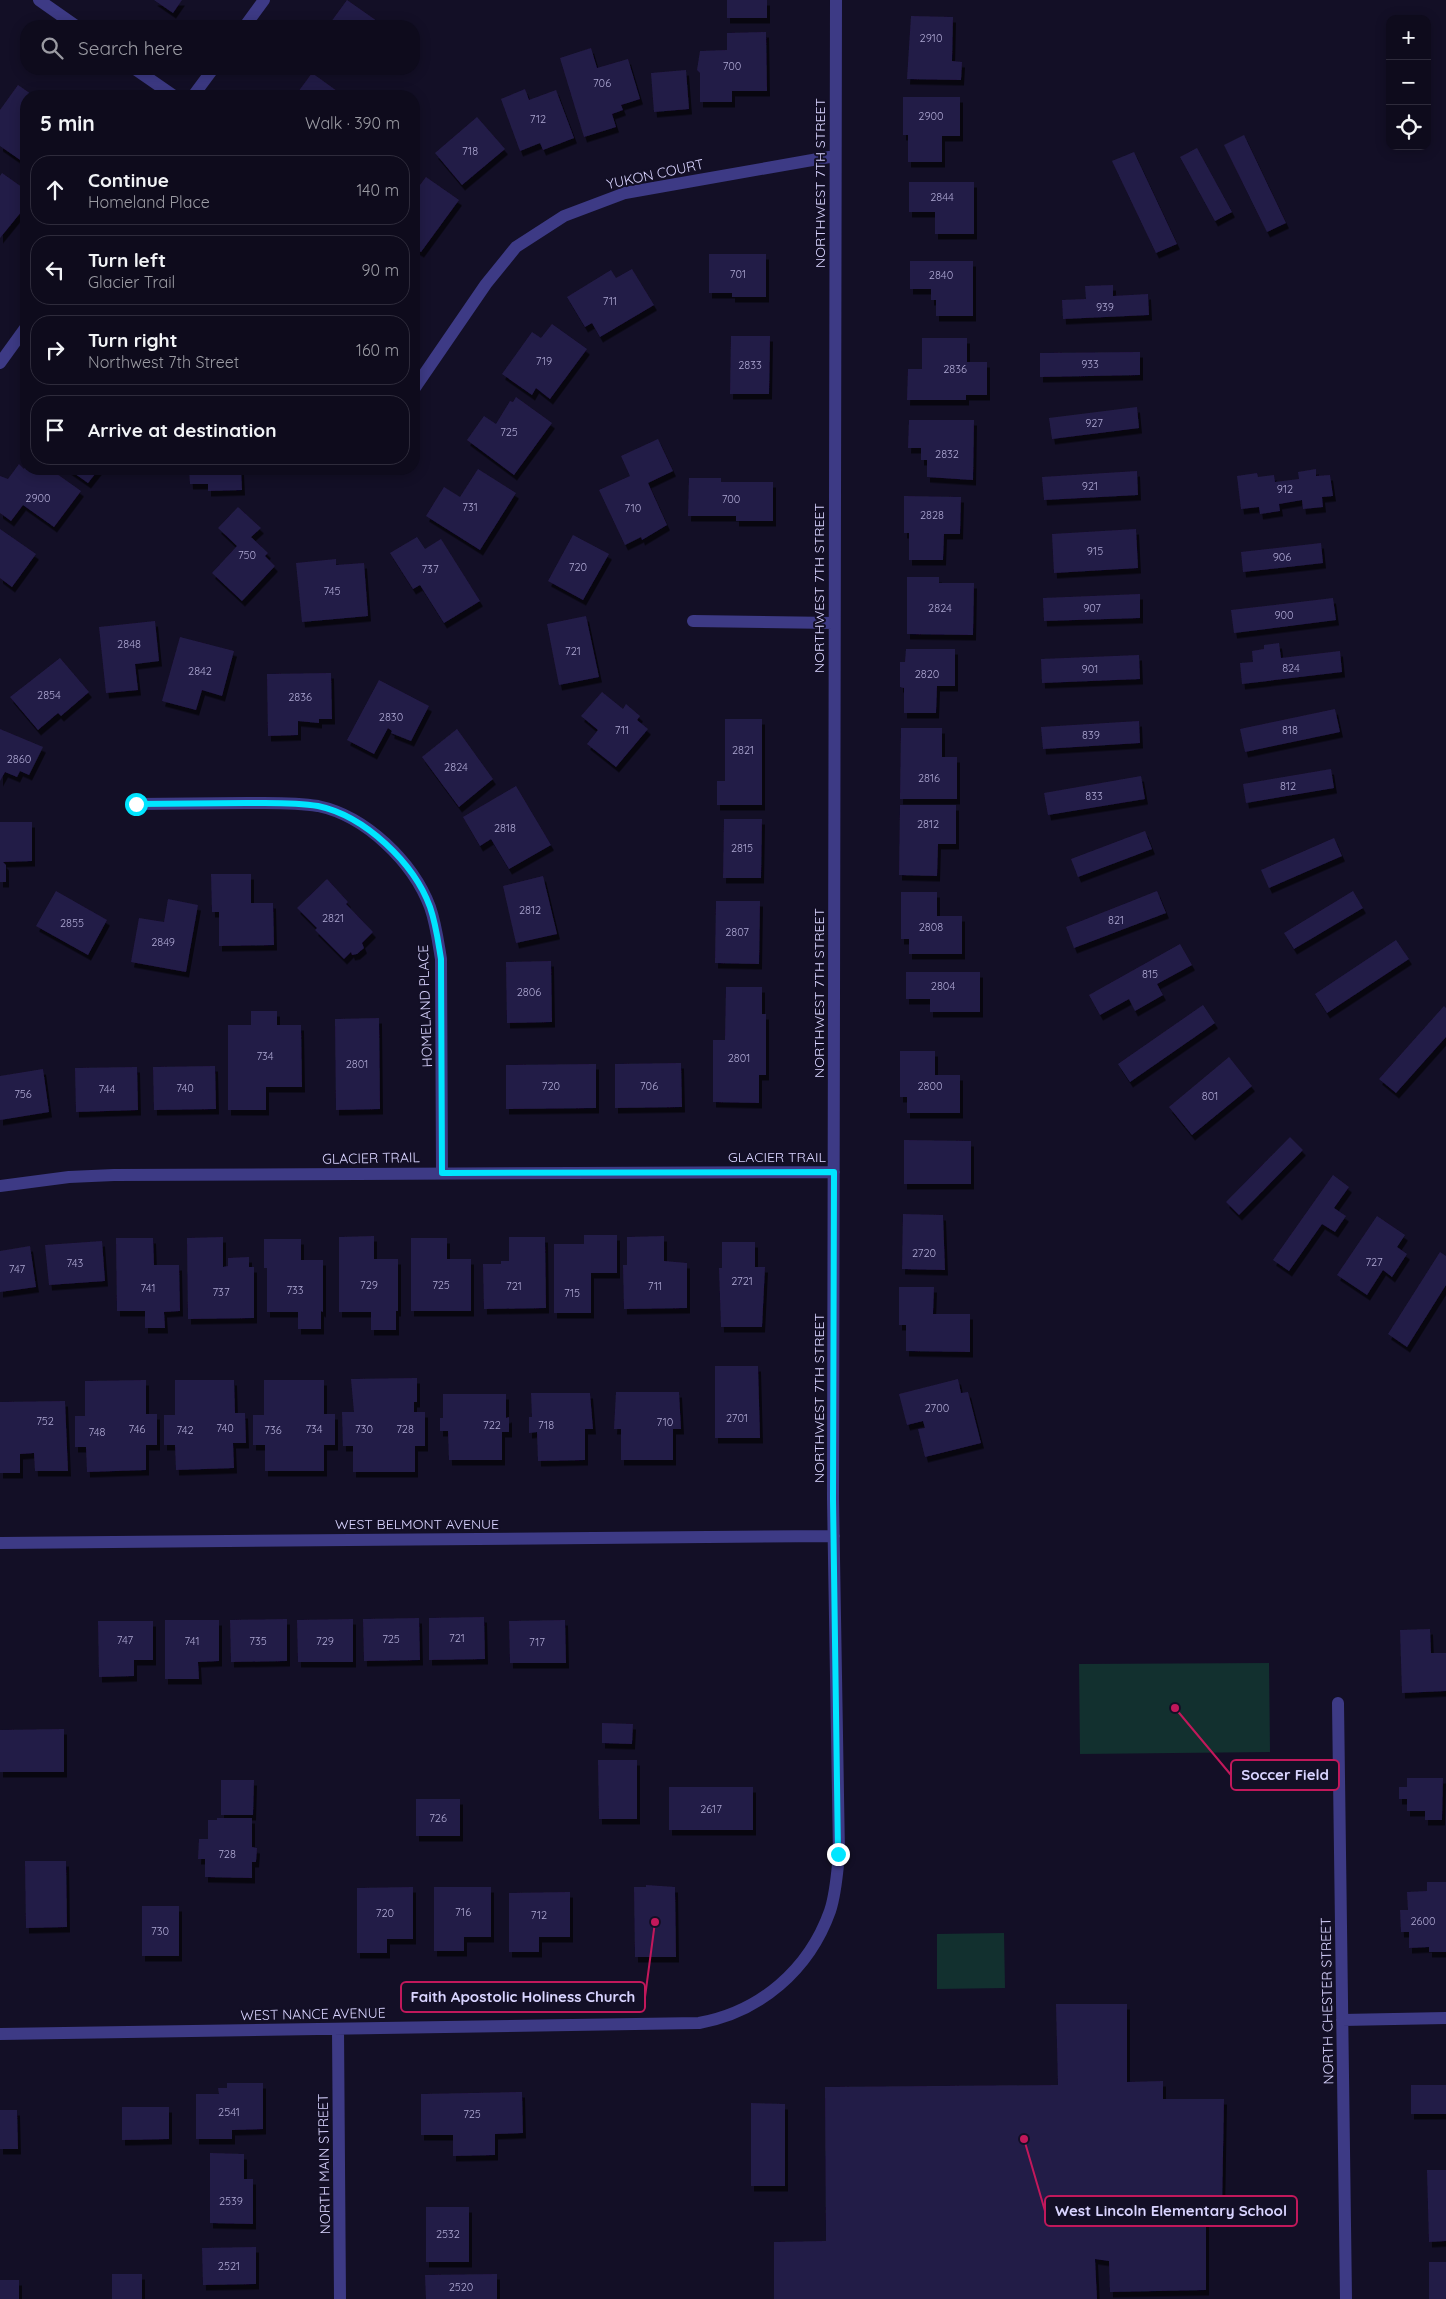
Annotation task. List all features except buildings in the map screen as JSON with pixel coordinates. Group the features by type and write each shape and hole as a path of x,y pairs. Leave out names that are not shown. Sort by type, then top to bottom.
{"street":[{"path":"39,0 67,20"},
{"path":"249,20 264,0"},
{"name":"NORTHWEST 7TH STREET","path":"792,1974 820,1934 830,1910 836,1886 838,1854 834,1536 836,0"},
{"path":"144,75 165,90"},
{"path":"198,90 209,75"},
{"name":"YUKON COURT","path":"420,380 486,284 516,247 564,216 625,193 835,156"},
{"path":"0,363 20,335"},
{"path":"693,621 834,623"},
{"name":"HOMELAND PLACE","path":"136,804 283,803 319,806 359,825 399,858 412,873 429,906 435,924 441,959 442,1173"},
{"name":"GLACIER TRAIL","path":"0,1186 69,1177 114,1176 834,1172"},
{"name":"WEST BELMONT AVENUE","path":"0,1543 834,1536"},
{"name":"NORTH CHESTER STREET","path":"1338,1703 1346,2299"},
{"name":"WEST NANCE AVENUE","path":"0,2034 699,2023 729,2016 751,2006 792,1974"},
{"path":"1342,2020 1446,2018"},
{"name":"NORTH MAIN STREET","path":"338,2029 340,2299"}],"green space":[{"path":"1269,1663 1270,1752 1080,1754 1079,1664"},
{"path":"1004,1933 1005,1988 937,1989 937,1934"}],"place":[{"name":"Soccer Field","path":"1175,1708"},
{"name":"Faith Apostolic Holiness Church","path":"655,1922"},
{"name":"West Lincoln Elementary School","path":"1024,2139"}],"route":[{"path":"136,804 283,803 319,806 334,811 371,833 386,845 412,873 429,906 435,924 441,959 442,1173 834,1172 833,1499 838,1854"}]}
